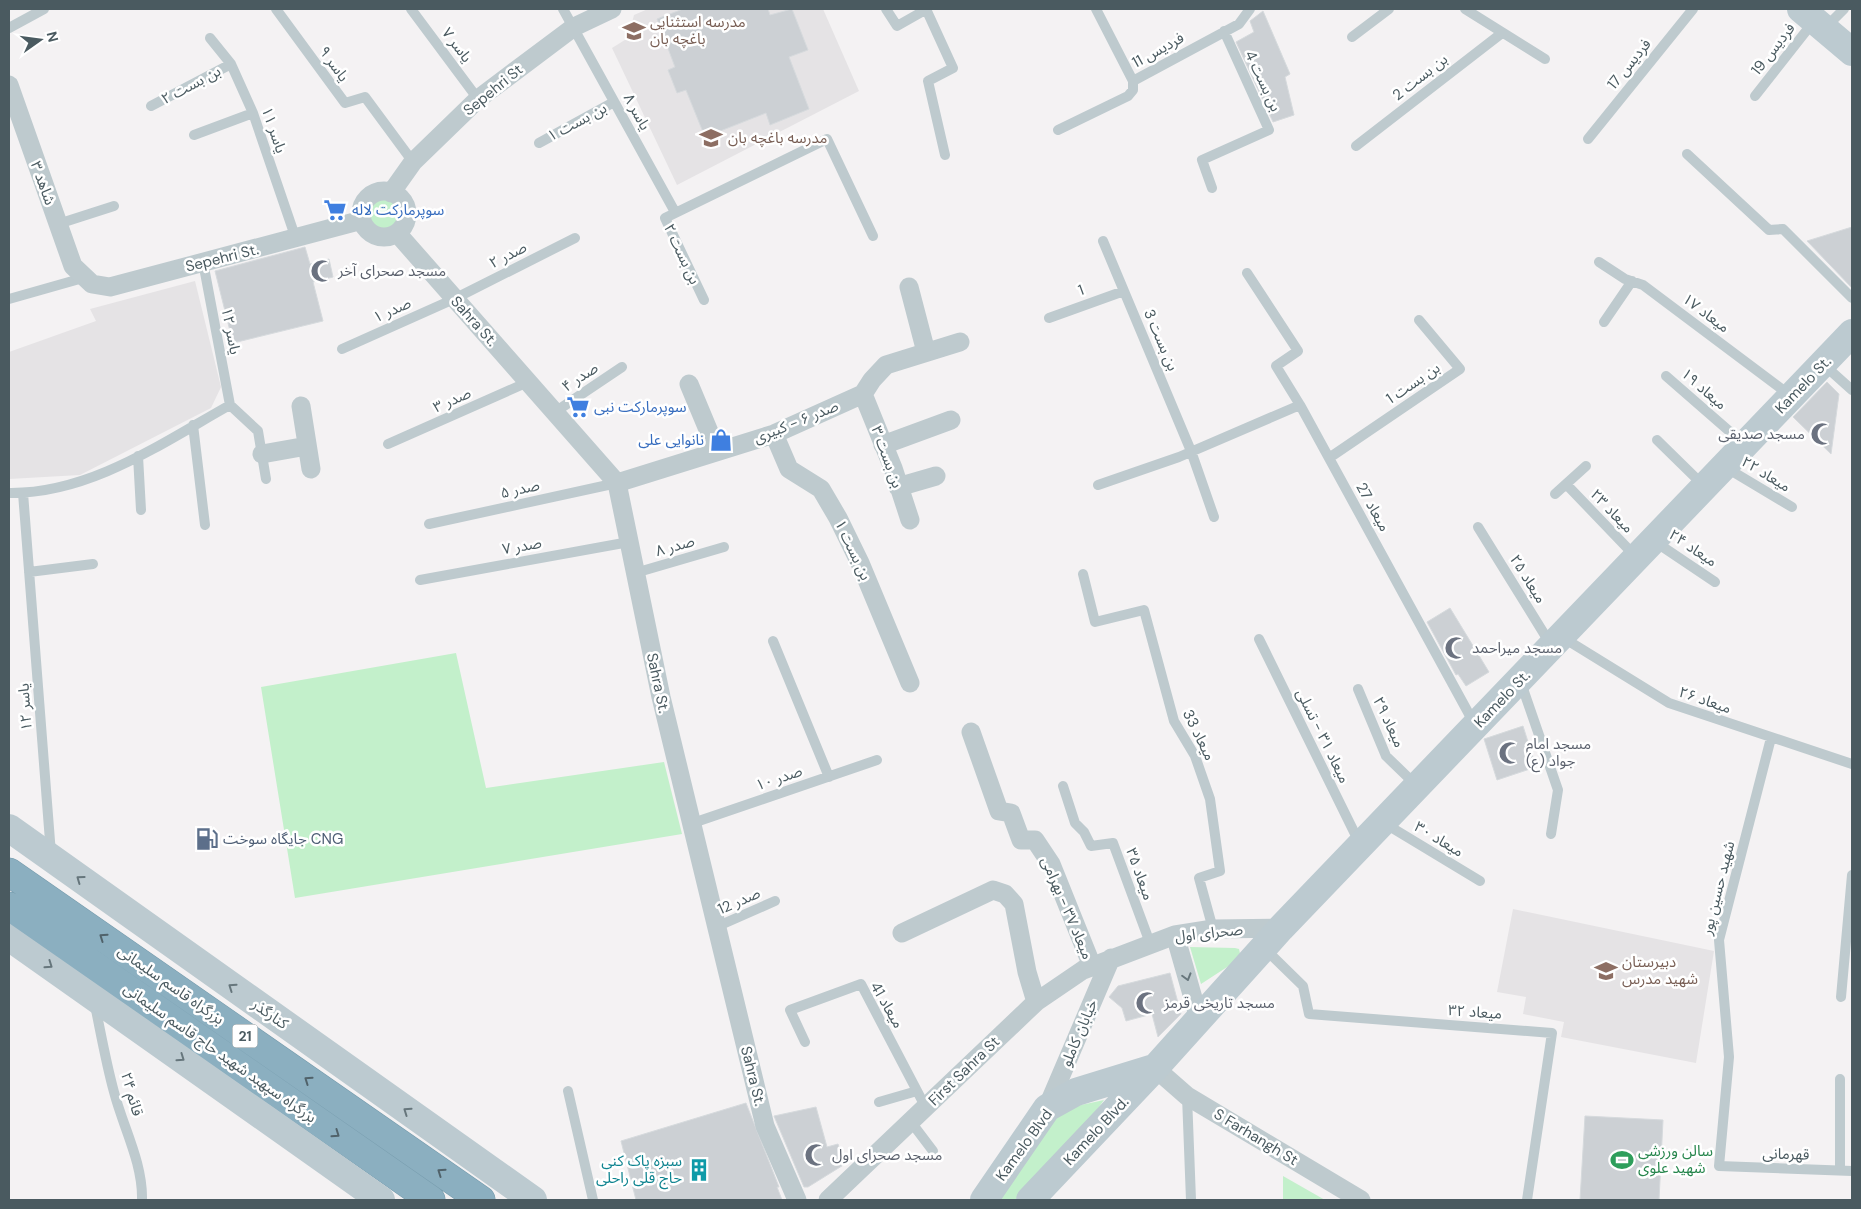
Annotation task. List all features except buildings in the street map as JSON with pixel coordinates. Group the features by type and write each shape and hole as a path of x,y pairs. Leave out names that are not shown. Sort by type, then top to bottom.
{"highway":[{"name":"بزرگراه قاسم سلیمانی","path":"9,872 481,1200"},
{"name":"بزرگراه سپهبد شهید حاج قاسم سلیمانی","path":"9,906 431,1200"}],"street":[{"name":"Sepehri St","path":"391,193 413,162 478,100 574,27 612,9"},
{"path":"1814,19 1852,52"},
{"name":"شاهد ۳","path":"9,85 73,266 84,278"},
{"path":"379,192 391,193 402,200 406,212 404,224 396,234 379,237 368,231 362,220 362,208 368,198 379,192"},
{"name":"Sepehri St.","path":"84,278 99,287 110,287 362,220"},
{"name":"Sahra St.","path":"396,234 617,482 690,824 765,1126 797,1200"},
{"path":"908,286 926,352"},
{"name":"Kamelo St.","path":"1155,1068 1264,948 1383,822 1852,333"},
{"name":"صدر ۶ - کبیری","path":"617,482 774,434 863,394 872,380 886,365 960,342"},
{"path":"689,384 717,451"},
{"name":"بن بست ۳","path":"863,394 910,520"},
{"path":"301,406 311,469"},
{"path":"883,444 950,420"},
{"name":"بن بست ۱","path":"774,434 789,469 821,489 838,518 860,563 910,684"},
{"path":"262,454 307,446"},
{"path":"898,487 936,476"},
{"name":"میعاد ۳۷ - بهرامی","path":"971,732 999,811 1011,813 1021,840 1036,840 1052,864 1092,966"},
{"name":"کنارگذر","path":"9,828 533,1200"},
{"path":"902,933 993,890 1005,894 1014,904 1027,972 1036,1002"},
{"path":"1221,929 1240,934 1248,951 1264,948"},
{"name":"صحرای اول","path":"1111,958 1150,942 1175,935 1221,929 1264,948"},
{"path":"1175,935 1199,1019"},
{"path":"9,937 381,1200"},
{"name":"First Sahra St","path":"828,1200 1036,1002 1092,966 1111,958"},
{"name":"خیابان کاملو","path":"1047,1108 1111,958"},
{"name":"Kamelo Blvd","path":"984,1200 1047,1108 1076,1092 1155,1068"},
{"name":"S Farhangh St","path":"1155,1068 1187,1096 1361,1200"},
{"name":"Kamelo Blvd.","path":"1039,1198 1155,1068"}],"lane":[{"path":"9,28 44,9"},
{"name":"یاسر ۹","path":"276,9 344,103 365,98 413,162"},
{"name":"یاسر ۷","path":"411,9 478,100"},
{"name":"یاسر ۸","path":"563,9 675,212"},
{"path":"886,9 897,26 926,9 953,68 928,81 945,155"},
{"path":"1096,9 1133,81"},
{"name":"فردیس 11","path":"1058,130 1128,96 1132,90 1133,81 1239,24 1250,9"},
{"path":"1352,37 1388,9"},
{"path":"1465,9 1545,59"},
{"name":"فردیس 17","path":"1588,139 1693,9"},
{"name":"فردیس 19","path":"1755,96 1814,19 1844,9"},
{"name":"بن بست 4","path":"1212,188 1202,160 1270,130 1224,31"},
{"name":"بن بست 2","path":"1356,146 1502,33"},
{"name":"یاسر ۱۱","path":"210,38 231,64 253,113 296,239"},
{"name":"بن بست ۲","path":"150,106 231,64"},
{"name":"بن بست ۱","path":"539,142 614,102"},
{"path":"194,135 253,113"},
{"path":"675,212 827,139 873,236"},
{"path":"1687,154 1769,230 1783,229 1852,298"},
{"path":"58,224 114,206"},
{"name":"بن بست ۲","path":"675,212 665,218 704,300"},
{"name":"صدر ۲","path":"454,299 575,238"},
{"name":"بن بست 3","path":"1103,241 1191,452 1214,517"},
{"name":"یاسر ۱۲","path":"203,262 230,405"},
{"name":"میعاد ۱۷","path":"1599,262 1625,279 1644,284 1792,396"},
{"path":"1098,485 1191,452 1300,405 1276,366 1298,351 1248,273"},
{"path":"9,299 84,278"},
{"path":"1604,322 1632,281"},
{"name":"1","path":"1048,318 1124,291"},
{"name":"صدر ۱","path":"342,349 454,299"},
{"name":"بن بست 1","path":"1329,458 1460,369 1419,320"},
{"path":"1823,364 1852,390"},
{"name":"صدر ۴","path":"555,412 622,367"},
{"name":"میعاد ۱۹","path":"1666,376 1745,445"},
{"name":"صدر ۳","path":"388,444 528,382"},
{"path":"9,493 23,493 65,486 118,467 230,405 258,431 266,479"},
{"name":"میعاد 27","path":"1300,405 1475,726"},
{"path":"193,425 205,525"},
{"path":"1658,440 1705,487"},
{"path":"138,456 141,510"},
{"path":"1555,494 1586,466"},
{"name":"میعاد ۲۲","path":"1724,466 1792,507"},
{"name":"صدر ۵","path":"429,524 617,482"},
{"name":"میعاد ۲۳","path":"1566,484 1645,549"},
{"name":"یاسر ۱۲","path":"23,493 52,858"},
{"name":"میعاد ۲۵","path":"1478,527 1557,641"},
{"name":"صدر ۷","path":"420,580 629,542"},
{"name":"صدر ۸","path":"635,573 724,547"},
{"name":"میعاد ۲۴","path":"1645,549 1715,582"},
{"path":"30,572 93,564"},
{"name":"میعاد 33","path":"1084,574 1095,622 1144,610 1174,721 1195,756 1210,798 1220,871 1200,878 1221,929"},
{"name":"میعاد ۳۱ - تسلی","path":"1259,639 1361,846"},
{"path":"773,641 829,777"},
{"name":"میعاد ۲۶","path":"1557,641 1669,703 1852,764"},
{"path":"1520,680 1558,790 1551,834"},
{"name":"میعاد ۲۹","path":"1358,689 1386,756 1418,786"},
{"name":"شهید حسین پور","path":"1718,1166 1729,1057 1719,940 1771,738"},
{"name":"صدر ۱۰","path":"690,824 876,760"},
{"name":"میعاد ۳۵","path":"1063,786 1075,823 1084,832 1091,846 1113,843 1150,942"},
{"name":"میعاد ۳۰","path":"1383,822 1480,881"},
{"path":"1841,998 1852,876"},
{"name":"صدر 12","path":"716,928 775,902"},
{"name":"میعاد ۳۲","path":"1264,948 1303,986 1309,1014 1552,1033 1527,1200"},
{"name":"میعاد 41","path":"804,1042 790,1010 861,984 926,1108"},
{"name":"قائم ۲۴","path":"93,996 114,1093 130,1140 142,1190 142,1200"},
{"path":"1840,1079 1840,1170"},
{"path":"568,1091 594,1200"},
{"path":"879,1102 917,1091"},
{"path":"1187,1096 1192,1200"},
{"path":"911,1122 933,1150"},
{"name":"قهرمانی","path":"1718,1166 1852,1171"}],"shaded area":[{"name":"مدرسه باغچه بان","path":"648,9 823,9 859,91 677,185 612,48 628,38 634,15"},
{"path":"195,281 221,387 211,408 80,475 9,479 9,352 96,321 90,309"},
{"name":"دبیرستان شهید مدرس","path":"1513,909 1714,951 1696,1063 1561,1037 1564,1022 1523,1014 1526,997 1497,992"}],"green space":[{"path":"384,198 390,199 395,203 399,208 399,220 395,225 390,229 384,230 378,229 373,225 369,220 368,214 369,208 373,203 378,199"},
{"path":"456,653 486,788 664,762 682,834 295,898 261,687"},
{"path":"1190,947 1235,948 1239,949 1241,958 1201,984"},
{"path":"1104,1100 1081,1132 1015,1200 998,1200 1058,1110"},
{"path":"1283,1176 1325,1200 1283,1200"}],"place":[{"name":"مدرسه استثنایی باغچه بان","path":"634,31"},
{"name":"مدرسه باغچه بان","path":"711,138"},
{"name":"سوپرمارکت لاله","path":"335,210"},
{"name":"مسجد صحرای آخر","path":"322,271"},
{"name":"سوپرمارکت نبی","path":"578,407"},
{"name":"مسجد صدیقی","path":"1822,434"},
{"name":"نانوایی علی","path":"721,440"},
{"name":"مسجد میراحمد","path":"1456,648"},
{"name":"مسجد امام جواد (ع)","path":"1510,753"},
{"name":"جایگاه سوخت CNG","path":"207,839"},
{"name":"دبیرستان شهید مدرس","path":"1606,971"},
{"name":"مسجد تاریخی قرمز","path":"1147,1003"},
{"name":"مسجد صحرای اول","path":"816,1155"},
{"name":"سالن ورزشی شهید علوی","path":"1622,1160"},
{"name":"سبزه پاک کنی حاج قلی راحلی","path":"699,1170"}]}
